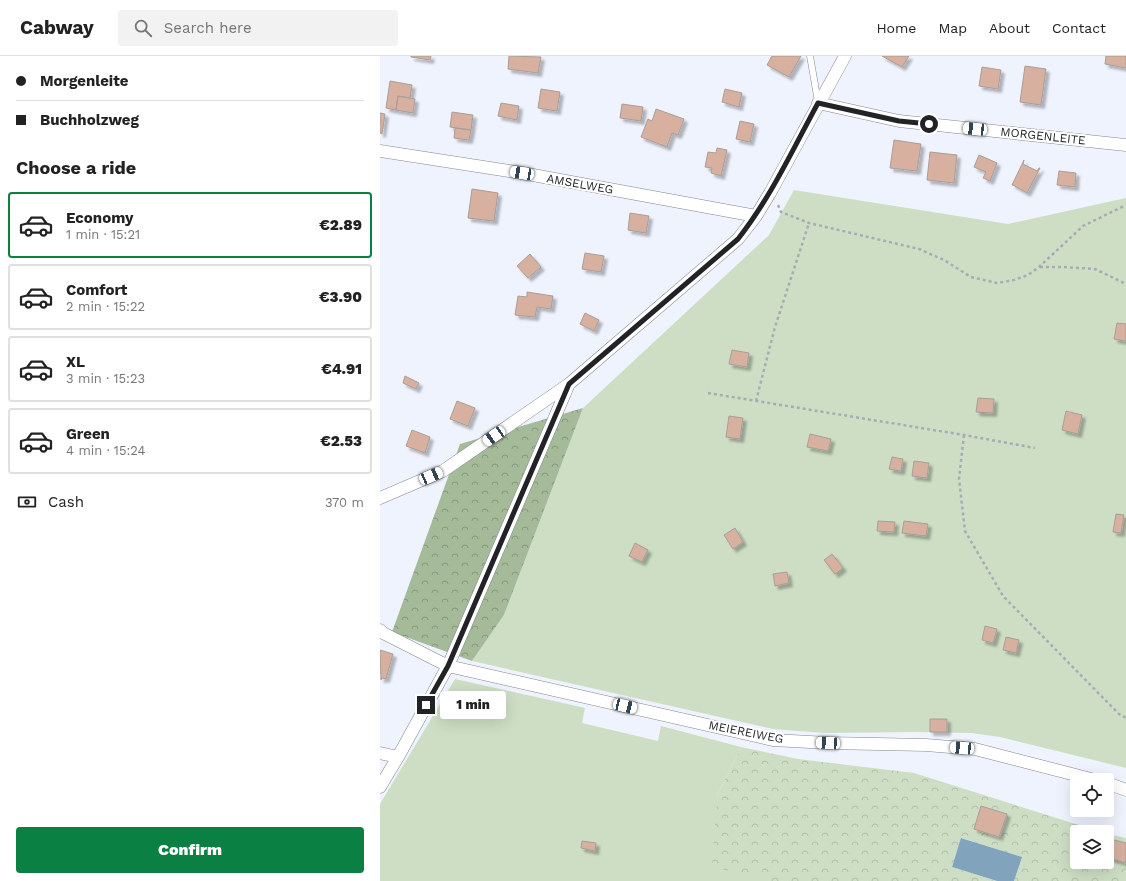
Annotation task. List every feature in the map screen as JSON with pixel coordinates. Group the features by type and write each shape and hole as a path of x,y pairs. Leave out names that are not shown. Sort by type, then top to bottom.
{"street":[{"path":"380,498 443,471 569,384 738,239 756,216 770,193 845,56"},
{"name":"MORGENLEITE","path":"818,103 899,121 1126,145"},
{"name":"AMSELWEG","path":"380,151 522,173 756,216"},
{"path":"380,787 448,666 569,384"},
{"name":"MEIEREIWEG","path":"380,630 383,633 448,666 773,740 975,749 1070,774"},
{"path":"380,753 398,757"},
{"path":"1114,786 1126,790"}],"lane":[{"path":"810,56 818,103"}],"path":[{"path":"770,193 782,212 809,223 919,249 944,260 971,277 997,283 1014,280 1028,275 1039,267 1083,226 1126,205"},
{"path":"756,401 775,327 809,223"},
{"path":"1039,267 1095,269 1126,284"},
{"path":"708,393 1035,448"},
{"path":"964,435 959,478 965,531 969,538 1003,596 1120,714 1126,718"}],"green space":[{"path":"794,190 1008,224 1126,198 1126,768 1000,737 971,733 825,733 773,729 472,661 504,615 583,408 769,235"},
{"path":"583,408 504,615 472,661 392,632 460,444"},
{"path":"455,679 585,708 582,723 658,741 661,726 741,747 717,796 762,878 762,881 380,881 380,804"},
{"path":"741,747 798,759 914,773 1079,825 1070,825 1070,869 1114,869 1114,835 1126,838 1126,881 1014,881 1021,857 962,838 952,867 997,881 762,881 762,878 712,867 717,796"}],"water":[{"path":"961,838 1022,857 1014,881 997,881 952,867"}],"building":[{"path":"411,56 431,56 430,60"},
{"path":"509,56 541,57 538,73 508,69"},
{"path":"772,56 801,56 789,77 767,65"},
{"path":"882,56 909,56 902,67"},
{"path":"1106,56 1126,56 1126,68 1105,64"},
{"path":"1025,66 1046,69 1041,105 1020,102"},
{"path":"982,67 1001,70 998,89 979,86"},
{"path":"390,81 412,85 410,98 398,96 396,110 386,108"},
{"path":"541,89 560,92 557,111 538,108"},
{"path":"725,89 742,93 739,107 722,102"},
{"path":"398,96 415,99 413,113 396,110"},
{"path":"501,103 519,106 517,120 498,116"},
{"path":"622,104 643,107 641,121 620,118"},
{"path":"656,109 684,119 678,135 672,133 667,147 641,137 648,119 652,121"},
{"path":"452,112 473,115 471,130 450,127"},
{"path":"380,113 385,114 382,134 380,133"},
{"path":"740,121 754,124 750,142 736,139"},
{"path":"455,128 471,130 469,140 454,138"},
{"path":"894,140 921,144 917,171 890,168"},
{"path":"717,148 727,150 721,176 711,173 712,168 705,167 708,152 716,153"},
{"path":"930,152 957,155 954,183 927,180"},
{"path":"979,155 997,163 990,181 983,178 986,172 974,167"},
{"path":"1024,160 1023,164 1037,171 1040,168 1027,193 1012,185"},
{"path":"1059,171 1076,173 1075,187 1057,185"},
{"path":"472,189 498,193 494,221 468,218"},
{"path":"630,213 649,216 646,233 628,230"},
{"path":"585,253 604,256 601,272 582,269"},
{"path":"530,254 541,267 528,278 517,266"},
{"path":"527,292 553,296 551,309 537,307 535,317 515,315 518,296 527,297"},
{"path":"585,313 599,320 594,331 580,324"},
{"path":"1117,323 1126,324 1126,341 1114,339"},
{"path":"732,350 749,353 747,367 729,364"},
{"path":"405,376 419,383 416,389 403,383"},
{"path":"978,398 994,399 993,413 976,412"},
{"path":"457,401 475,408 468,426 450,419"},
{"path":"1066,411 1082,415 1078,434 1062,430"},
{"path":"729,416 743,418 740,439 726,437"},
{"path":"412,430 430,437 425,453 406,446"},
{"path":"810,434 831,439 828,451 807,447"},
{"path":"892,457 903,459 901,471 889,469"},
{"path":"914,461 929,463 927,478 912,476"},
{"path":"1116,514 1124,515 1121,533 1113,532"},
{"path":"878,521 895,522 894,532 877,531"},
{"path":"904,521 928,524 926,536 902,533"},
{"path":"735,528 743,542 733,549 724,535"},
{"path":"635,543 648,550 642,562 629,556"},
{"path":"832,554 843,568 835,574 824,560"},
{"path":"787,572 789,583 775,586 773,574"},
{"path":"985,626 997,629 993,643 982,640"},
{"path":"1006,637 1019,640 1016,653 1003,650"},
{"path":"380,650 393,654 386,679 382,678 381,680"},
{"path":"930,719 947,719 947,732 930,732"},
{"path":"981,806 1007,814 999,837 974,829"},
{"path":"1114,840 1126,843 1126,863 1114,859"},
{"path":"582,841 596,843 595,851 581,848"}],"route":[{"path":"426,705 448,666 569,384 738,239 756,216 770,193 818,103 899,121 929,124"}]}
